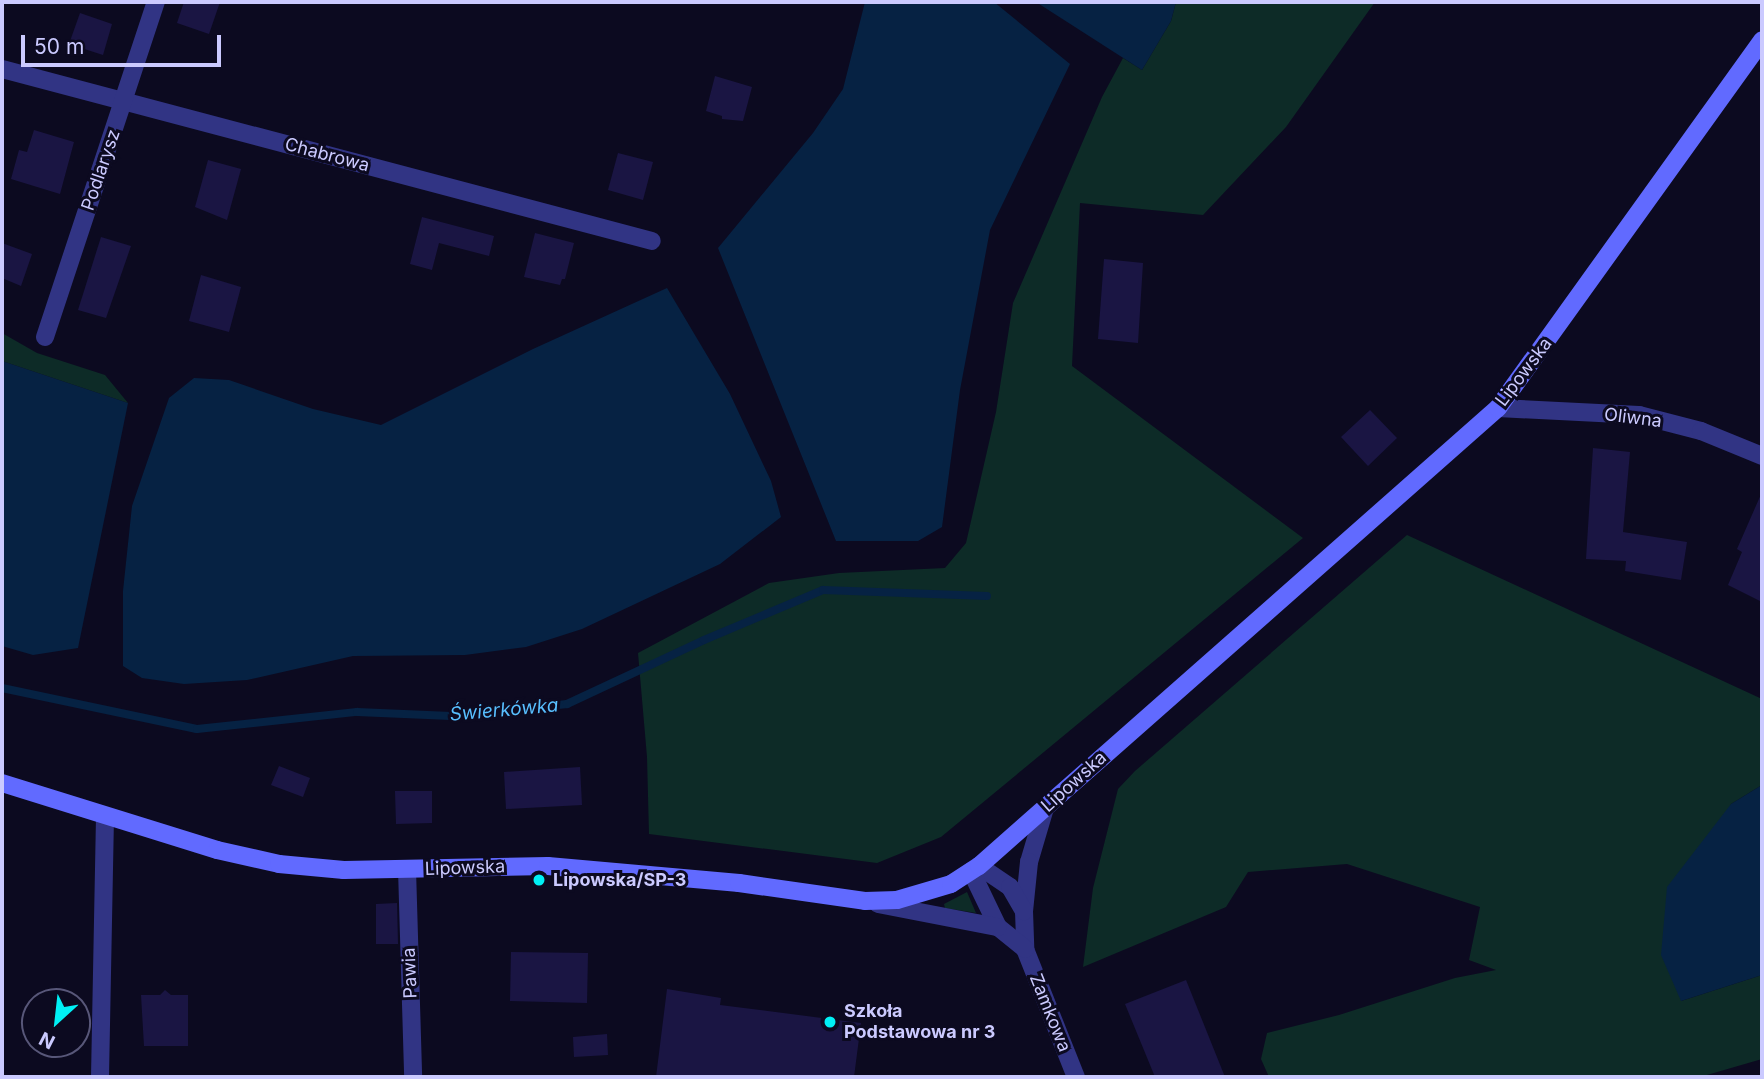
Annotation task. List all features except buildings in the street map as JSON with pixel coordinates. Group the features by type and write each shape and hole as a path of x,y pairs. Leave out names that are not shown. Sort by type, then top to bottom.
{"street":[{"name":"Podlarysz","path":"45,337 156,2"},
{"name":"Lipowska","path":"2,783 217,850 279,864 344,870 562,867 739,883 865,901 897,900 925,894 975,869 1498,408 1762,40"},
{"name":"Chabrowa","path":"2,69 652,241"},
{"name":"Oliwna","path":"1498,408 1639,415 1701,431 1762,456"},
{"name":"Zamkowa","path":"1045,808 1029,862 1024,911 1025,949 1076,1077"},
{"path":"100,1077 105,816"},
{"name":"Pawia","path":"407,869 413,1077"},
{"name":"Zamkowa","path":"975,869 998,927"},
{"path":"975,869 1010,887 1024,911"},
{"name":"Zamkowa","path":"865,901 998,927 1025,949"}],"green space":[{"path":"1176,2 1375,2 1286,127 1203,215 1080,203 1072,366 1303,538 941,837 877,863 649,834 647,757 638,653 769,583 839,573 945,568 966,543 996,412 1013,303 1102,97 1123,58 1142,70 1171,21"},
{"path":"2,333 37,353 105,375 128,403 2,361"},
{"path":"1407,535 1762,699 1762,785 1731,804 1681,1001 1762,975 1762,1059 1700,1077 1269,1077 1261,1059 1267,1033 1339,1015 1455,978 1496,970 1469,960 1480,907 1347,864 1248,872 1226,907 1083,967 1093,888 1118,789 1135,771"},
{"path":"967,892 976,913 945,908 944,904"}],"water":[{"path":"865,2 994,2 1070,64 990,230 960,390 942,527 918,541 836,541 718,248 813,133 843,89"},
{"path":"1036,2 1176,2 1171,21 1142,70"},
{"path":"667,288 730,394 771,481 781,517 720,564 582,629 526,647 465,655 353,656 247,680 184,684 142,678 123,666 123,591 132,506 169,398 194,378 229,380 313,409 381,425 533,349"},
{"path":"2,361 128,403 78,648 33,655 2,646"},
{"path":"1762,785 1762,975 1681,1001 1661,955 1667,887 1731,804"}],"waterway":[{"name":"Świerkówka","path":"2,688 197,729 357,712 451,716 567,704 704,640 823,590 987,596"}],"place":[{"name":"Lipowska/SP-3","path":"539,880"},
{"name":"Szkoła Podstawowa nr 3","path":"830,1022"}]}
